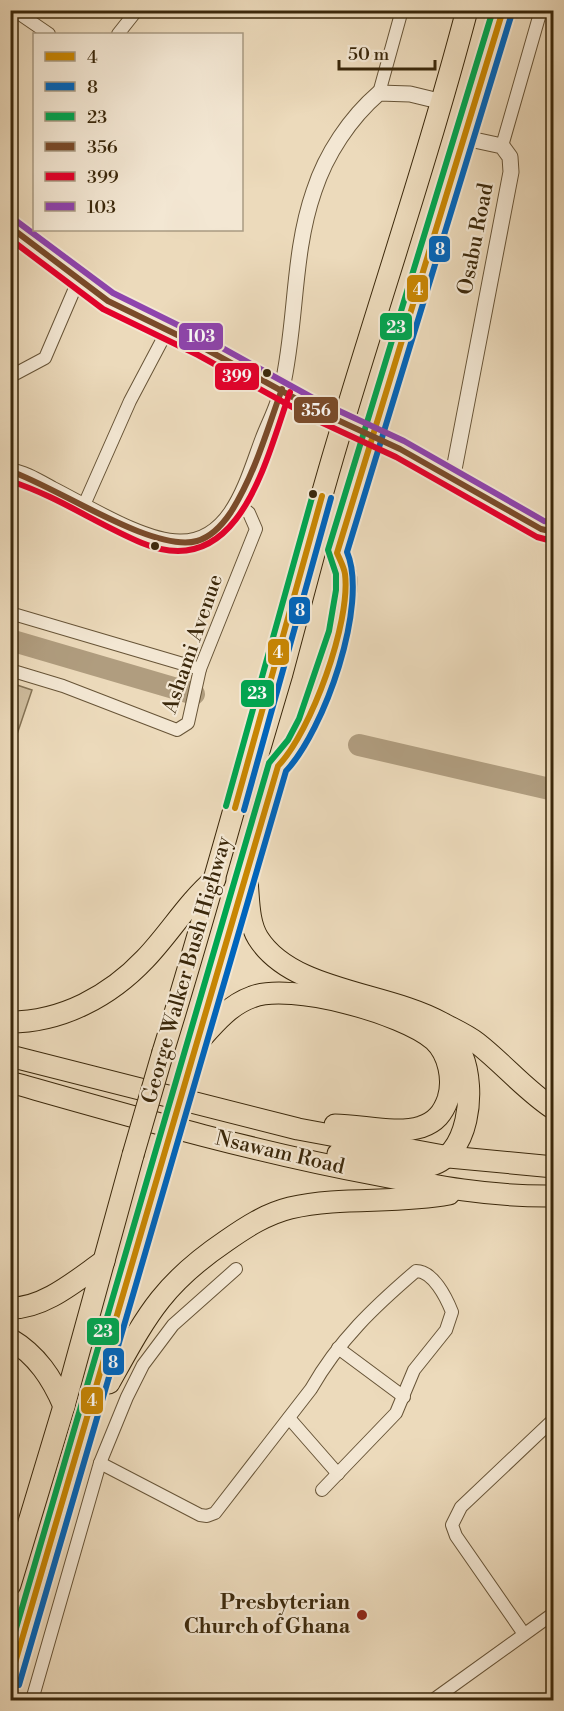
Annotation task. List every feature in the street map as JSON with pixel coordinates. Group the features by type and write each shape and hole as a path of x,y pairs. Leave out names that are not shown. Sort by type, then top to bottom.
{"highway":[{"name":"George Walker Bush Highway","path":"11,1585 64,1406 133,1155 214,879 332,460 443,102 467,10"},
{"path":"465,138 503,10"},
{"name":"George Walker Bush Highway","path":"10,1682 90,1414 192,1053 278,766 291,753 300,737 332,648 346,595 345,573 337,553 465,138"},
{"path":"246,871 249,911 257,937 273,956 306,977 403,1004 443,1024 476,1043 527,1089 554,1109"},
{"path":"10,1022 51,1017 79,1007 104,994 145,960 195,897 214,879"},
{"path":"192,1053 233,1006 253,996 274,993 306,994 357,1005 415,1028 434,1040 443,1052 450,1072 450,1092 443,1112 433,1121 420,1127 400,1129 336,1124 298,1129"},
{"path":"280,1157 321,1152 427,1166 438,1164 449,1157 463,1135 467,1095 462,1056 443,1024"},
{"name":"Nsawam Road","path":"10,1056 298,1129 449,1157 554,1167"},
{"name":"Nsawam Road","path":"10,1082 280,1157 464,1192 496,1196 554,1196"},
{"path":"90,1414 128,1345 167,1288 196,1261 255,1221 290,1208 353,1201 430,1198 464,1192"},
{"path":"10,1308 32,1304 61,1291 104,1261"},
{"path":"10,1339 37,1360 54,1383 64,1406"}],"street":[{"path":"14,10 48,33"},
{"path":"119,33 137,10"},
{"path":"10,471 34,479 146,535 180,543 206,537 238,504 282,389 304,227 314,189 339,140 362,107 379,93 402,10"},
{"path":"465,138 502,146 541,10"},
{"path":"379,93 410,94 443,102"},
{"name":"Osabu Road","path":"452,480 511,172 510,157 502,146"},
{"path":"10,227 78,281 108,301 282,389 318,411"},
{"path":"15,374 45,358 78,281"},
{"path":"84,505 130,401 167,331"},
{"path":"400,449 542,529 554,532"},
{"name":"Ashami Avenue","path":"10,670 63,686 177,730 188,723 200,669 256,529 249,513 238,504"},
{"path":"10,613 200,669"},
{"path":"32,1701 100,1462 143,1365 173,1325 236,1269"},
{"path":"100,1462 207,1516 215,1513 289,1418 361,1319 416,1271 422,1271 437,1285 452,1312 446,1330 414,1370 396,1413 322,1490"},
{"path":"338,1348 404,1397"},
{"path":"289,1418 338,1474"},
{"path":"524,1634 456,1536 452,1525 461,1507 507,1466 554,1419"},
{"path":"433,1701 554,1613"}],"shaded area":[{"path":"10,683 32,690 11,752"}],"waterway":[{"path":"10,640 194,694"},
{"path":"359,745 554,790"}],"tunnel":[{"path":"318,411 400,449"}],"transit line":[{"name":"23","path":"10,1649 269,763 288,740 299,719 329,631 336,590 336,574 328,550 493,10"},
{"name":"4","path":"10,1680 278,766 291,750 315,703 335,647 345,595 344,571 337,553 503,10"},
{"name":"8","path":"19,1685 286,771 315,727 339,666 352,603 352,575 347,552 512,13"},
{"name":"103","path":"15,220 113,293 206,339 322,403 404,441 544,521 554,523"},
{"name":"356","path":"10,227 108,301 202,347 318,411 400,449 541,529 554,532"},
{"name":"399","path":"10,239 103,309 198,355 314,419 396,457 537,537 552,541"},
{"name":"356","path":"10,471 131,528 178,542 197,541 212,533 231,512 260,452 282,389"},
{"name":"399","path":"10,481 44,494 142,543 176,551 203,546 226,531 244,508 271,450 290,392"},
{"name":"23","path":"226,806 313,494"},
{"name":"4","path":"235,808 322,496"},
{"name":"8","path":"244,810 331,498"}],"place":[{"name":"Presbyterian Church of Ghana","path":"362,1615"}]}
